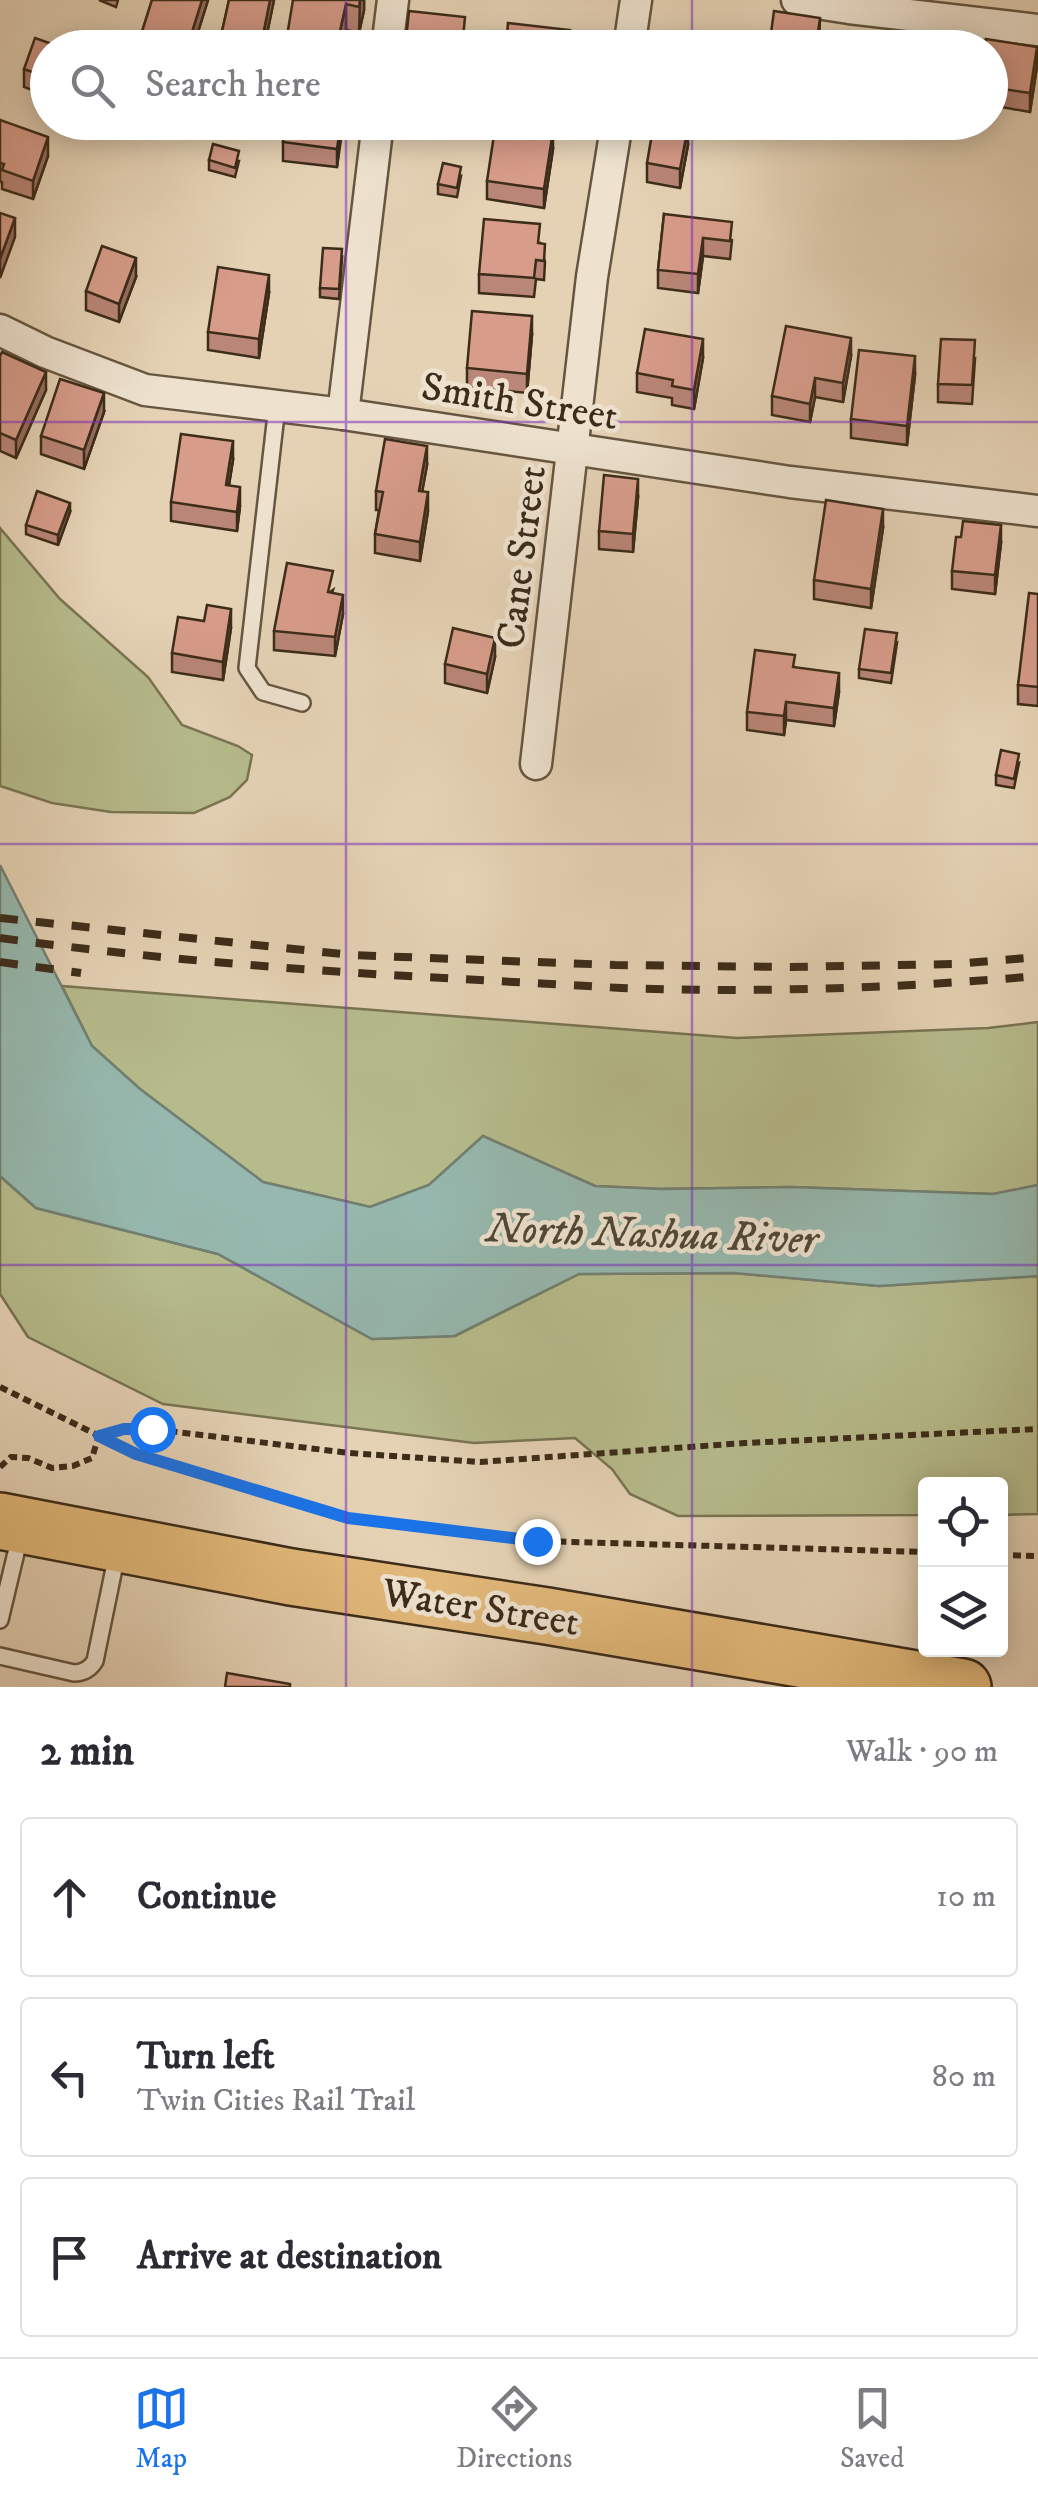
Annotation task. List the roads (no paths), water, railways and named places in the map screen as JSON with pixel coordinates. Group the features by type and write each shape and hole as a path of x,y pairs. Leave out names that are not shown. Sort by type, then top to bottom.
{"highway":[{"name":"Water Street","path":"11,1524 292,1576 963,1687"}],"street":[{"path":"389,30 393,0"},
{"path":"632,30 636,0"},
{"path":"797,0 849,8 1034,19"},
{"path":"343,414 376,140"},
{"name":"Cane Street","path":"536,764 592,277 614,140"},
{"name":"Smith Street","path":"0,330 144,390 343,414 790,482 1038,511"}],"lane":[{"path":"278,406 247,668 264,692 302,704"},
{"path":"0,1620 11,1524"},
{"path":"0,1656 74,1673 92,1666 119,1544"}],"water":[{"name":"North Nashua River","path":"0,865 92,1046 140,1089 263,1182 370,1207 429,1185 483,1136 595,1186 993,1194 1038,1185 1038,1276 879,1286 734,1273 579,1274 454,1336 372,1339 218,1254 36,1208 0,1176"}],"railway":[{"path":"0,918 351,955 615,965 956,964 1038,957"},
{"path":"0,938 288,968 621,988 830,988 1038,976"},
{"path":"0,962 81,973"}]}
